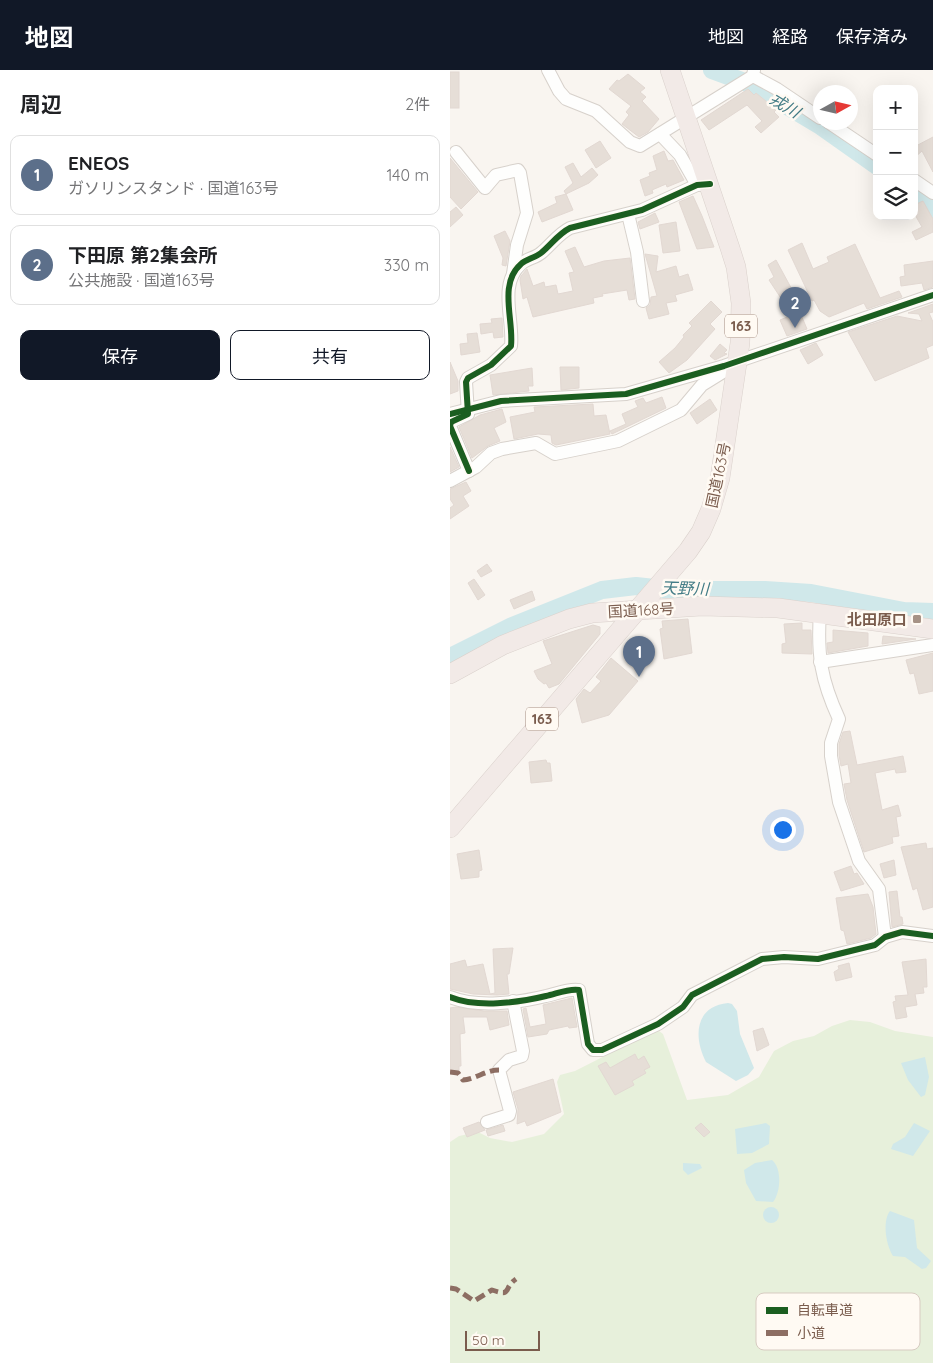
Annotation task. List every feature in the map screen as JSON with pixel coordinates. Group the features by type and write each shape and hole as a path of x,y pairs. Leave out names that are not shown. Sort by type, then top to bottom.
{"highway":[{"name":"国道163号","path":"450,828 666,576 701,532 711,509 720,478 730,364 741,324 739,285 736,267 703,184 688,118 670,70"},
{"name":"国道168号","path":"450,674 503,645 569,619 641,604 732,606 820,612 933,629"}],"street":[{"path":"548,70 559,91 566,99 596,111 630,142 640,146 688,118 748,78 777,89 813,113"},
{"path":"840,130 873,152"},
{"path":"513,274 522,263 540,254 563,231 628,214 703,184 660,134"},
{"path":"456,152 485,188 496,175 518,170 527,213 517,245 508,309 511,346 491,365 468,378 466,382 468,414 450,422 469,471"},
{"path":"918,183 933,193"},
{"path":"628,214 637,252 643,301"},
{"path":"450,414 501,401 626,394 730,364 933,295"},
{"path":"450,481 469,471 482,458 502,449 536,443 556,454 618,441 681,410 702,385 723,372 730,364"},
{"path":"820,612 820,662 825,688 839,720 831,743 831,756 841,815 859,861 878,889 885,937"},
{"path":"820,662 933,645"},
{"path":"450,997 475,1003 513,1000 580,990 588,1044 593,1050 602,1050 658,1024 683,1007 692,995 762,959 784,957 818,959 875,945 885,937 902,932 933,936"},
{"path":"487,1122 509,1115 510,1111 499,1070 509,1060 522,1056 523,1051 513,1000"}],"green space":[{"path":"850,1020 870,1022 895,1031 933,1037 933,1363 450,1363 450,1142 459,1136 478,1132 490,1138 512,1142 544,1134 564,1114 557,1082 560,1075 575,1071 648,1034 659,1031 663,1034 687,1100 728,1095 759,1077 774,1051 793,1041 814,1036 832,1026"}],"water":[{"path":"732,1004 737,1011 740,1034 754,1068 748,1075 736,1081 706,1062 699,1043 700,1024 703,1016 717,1005"},
{"path":"925,1057 929,1077 925,1095 921,1097 908,1080 901,1063"},
{"path":"766,1123 770,1126 769,1144 752,1153 737,1154 735,1129"},
{"path":"914,1123 930,1131 913,1156 891,1149 893,1144 905,1137"},
{"path":"772,1160 779,1174 776,1198 773,1202 756,1201 746,1183 744,1170 755,1163"},
{"path":"683,1163 700,1164 702,1168 688,1175 683,1170"},
{"path":"771,1207 777,1209 779,1215 777,1221 771,1223 765,1221 763,1215 765,1209"},
{"path":"890,1211 914,1220 917,1248 931,1261 926,1268 922,1269 905,1257 893,1256 888,1246 886,1233 886,1221"}],"building":[{"path":"450,72 459,72 459,108 450,108"},
{"path":"628,74 645,88 640,92 646,97 642,101 659,119 648,132 639,137 622,124 629,115 626,112 631,106 609,89 617,80 619,81"},
{"path":"748,89 754,95 756,93 767,102 770,99 778,108 774,112 779,117 761,133 755,127 762,121 747,105 709,130 701,120"},
{"path":"933,137 933,172 922,151 918,154 918,145"},
{"path":"600,141 611,158 596,168 585,150"},
{"path":"664,151 668,161 673,160 684,180 667,187 666,184 652,190 653,193 645,196 640,180 650,176 649,173 657,170 653,156"},
{"path":"450,158 478,192 461,209 450,197"},
{"path":"573,163 581,177 592,168 598,175 589,183 566,194 564,191 573,183 565,167"},
{"path":"566,194 573,210 542,222 538,212 557,203 555,197"},
{"path":"693,196 714,247 697,249 679,202"},
{"path":"923,201 933,219 933,232 916,240 912,232 922,227 918,220 918,203"},
{"path":"456,207 463,215 450,227 450,212"},
{"path":"655,213 659,222 640,229 638,222"},
{"path":"676,222 680,251 663,253 659,225"},
{"path":"505,231 510,241 506,266 502,265 503,258 494,236"},
{"path":"802,243 813,269 829,262 827,257 855,244 880,298 899,291 902,297 867,309 864,303 829,317 820,311 814,300 812,301 788,250"},
{"path":"575,247 584,267 604,261 630,258 635,299 629,300 627,290 602,294 603,296 593,298 594,303 533,317 527,297 523,299 521,276 527,269 533,286 544,282 545,287 556,285 558,294 573,291 569,273 574,272 565,251"},
{"path":"645,254 658,256 656,272 676,266 679,277 688,274 693,290 675,295 677,301 666,303 669,314 649,319 646,308 650,305 651,297 657,296"},
{"path":"776,260 802,308 799,310 807,329 787,336 780,320 792,315 769,280 774,277 768,265"},
{"path":"933,261 933,287 924,290 922,283 901,286 900,277 905,276 904,265"},
{"path":"711,301 722,312 710,324 715,329 687,360 669,373 659,362 675,348 684,337 683,335 692,326 689,323"},
{"path":"933,304 933,312 929,313 933,322 933,345 926,348 929,358 875,381 848,332 897,316 922,321 919,314 908,313"},
{"path":"502,318 503,337 494,338 493,332 481,334 480,324 492,323 491,319"},
{"path":"477,333 480,352 461,355 460,344 468,343 467,334"},
{"path":"816,343 823,355 808,364 800,350"},
{"path":"720,344 727,350 724,353 727,354 715,360 710,356"},
{"path":"450,362 458,381 458,391 450,394"},
{"path":"560,367 579,367 579,388 561,390"},
{"path":"532,368 533,386 528,386 529,391 493,395 490,375"},
{"path":"662,397 666,408 612,434 610,431 626,424 622,414 638,407 635,401 643,398 646,403"},
{"path":"710,399 717,410 697,424 690,413"},
{"path":"593,404 594,416 606,415 610,434 556,445 552,443 551,435 538,434 514,439 510,417 535,412 534,407"},
{"path":"502,409 506,422 494,428 500,441 488,446 472,458 459,427 480,415"},
{"path":"450,447 459,467 450,472"},
{"path":"466,482 471,491 463,496 469,506 450,519 450,508 454,505 450,499 450,489"},
{"path":"487,564 492,571 481,577 477,571"},
{"path":"474,579 485,595 478,600 468,583"},
{"path":"532,591 535,600 514,609 510,600"},
{"path":"688,619 692,653 664,659 660,629 663,628 662,621"},
{"path":"802,623 802,630 811,630 812,654 782,653 782,644 786,643 784,624"},
{"path":"593,625 600,627 600,634 559,684 549,688 546,683 544,684 538,679 534,671 552,664 543,641"},
{"path":"833,630 868,633 868,646 828,653 827,643 833,642"},
{"path":"883,636 916,639 882,644"},
{"path":"933,653 933,691 919,694 914,673 910,674 906,660"},
{"path":"611,658 638,681 609,715 582,723 576,699 584,689 590,693 601,681 596,677"},
{"path":"850,731 857,765 903,756 906,772 896,773 895,769 875,773 882,810 898,805 901,816 896,817 899,836 892,837 893,843 864,852 847,800 844,784 851,783 848,764 841,766 839,755 839,744 843,732"},
{"path":"546,760 547,763 550,763 552,781 531,783 529,762"},
{"path":"926,843 927,849 933,848 933,907 923,910 917,888 913,890 901,847"},
{"path":"479,850 482,870 479,871 479,877 461,879 457,854"},
{"path":"894,860 896,875 884,878 880,864"},
{"path":"851,866 854,874 857,873 864,884 841,891 834,872"},
{"path":"897,891 900,917 902,917 903,924 892,927 889,892"},
{"path":"868,894 873,907 876,934 871,938 847,944 844,931 841,930 836,898"},
{"path":"513,948 509,974 507,974 509,994 497,995 473,994 450,989 450,964 465,960 467,967 483,964 490,994 495,993 493,949"},
{"path":"926,959 927,987 923,987 924,993 915,994 917,1005 905,1007 907,1017 896,1019 893,1002 896,1001 895,996 908,995 902,962"},
{"path":"849,963 852,977 836,981 834,972 839,969 838,966"},
{"path":"572,998 577,1027 569,1028 568,1026 549,1030 547,1034 528,1037 523,1009 526,1008 530,1027 546,1024 543,1005"},
{"path":"456,1007 484,1011 507,1011 509,1025 490,1030 487,1017 463,1017 465,1033 460,1034 461,1066 459,1066 459,1070 450,1071 450,1008"},
{"path":"763,1028 769,1045 757,1051 753,1031"},
{"path":"635,1054 638,1060 644,1056 650,1067 644,1070 646,1073 632,1081 634,1085 615,1095 598,1066 606,1062 610,1068"},
{"path":"553,1079 561,1112 527,1126 525,1121 517,1124 518,1109 513,1092"},
{"path":"479,1122 485,1130 467,1137 463,1128"},
{"path":"701,1123 710,1132 704,1137 695,1128"},
{"path":"503,1125 505,1131 488,1136 486,1130"}],"waterway":[{"name":"戎川","path":"712,70 750,84 819,125 873,163"},
{"name":"戎川","path":"918,196 933,209"},
{"name":"天野川","path":"450,657 512,626 602,590 636,586 673,590 765,590 811,593 904,611 933,612"}],"marked path":[{"path":"450,1072 458,1073 463,1080 499,1070"},
{"path":"450,1288 456,1289 474,1301 492,1290 503,1293 507,1291 516,1279"}],"cycle path":[{"path":"469,471 450,426 451,422 468,414 466,382 468,378 491,365 511,346 509,292 514,272 523,262 541,253 558,236 570,228 642,210 697,185 710,184"},
{"path":"450,414 501,401 626,394 724,366 933,295"},
{"path":"450,997 472,1002 497,1003 523,1001 567,990 579,990 588,1044 593,1050 602,1050 658,1024 683,1007 692,995 762,959 784,957 818,959 875,945 885,937 902,932 933,936"}],"place":[{"name":"下田原 第2集会所","path":"795,328"},
{"name":"北田原口","path":"917,619"},
{"name":"ENEOS","path":"639,677"}]}
